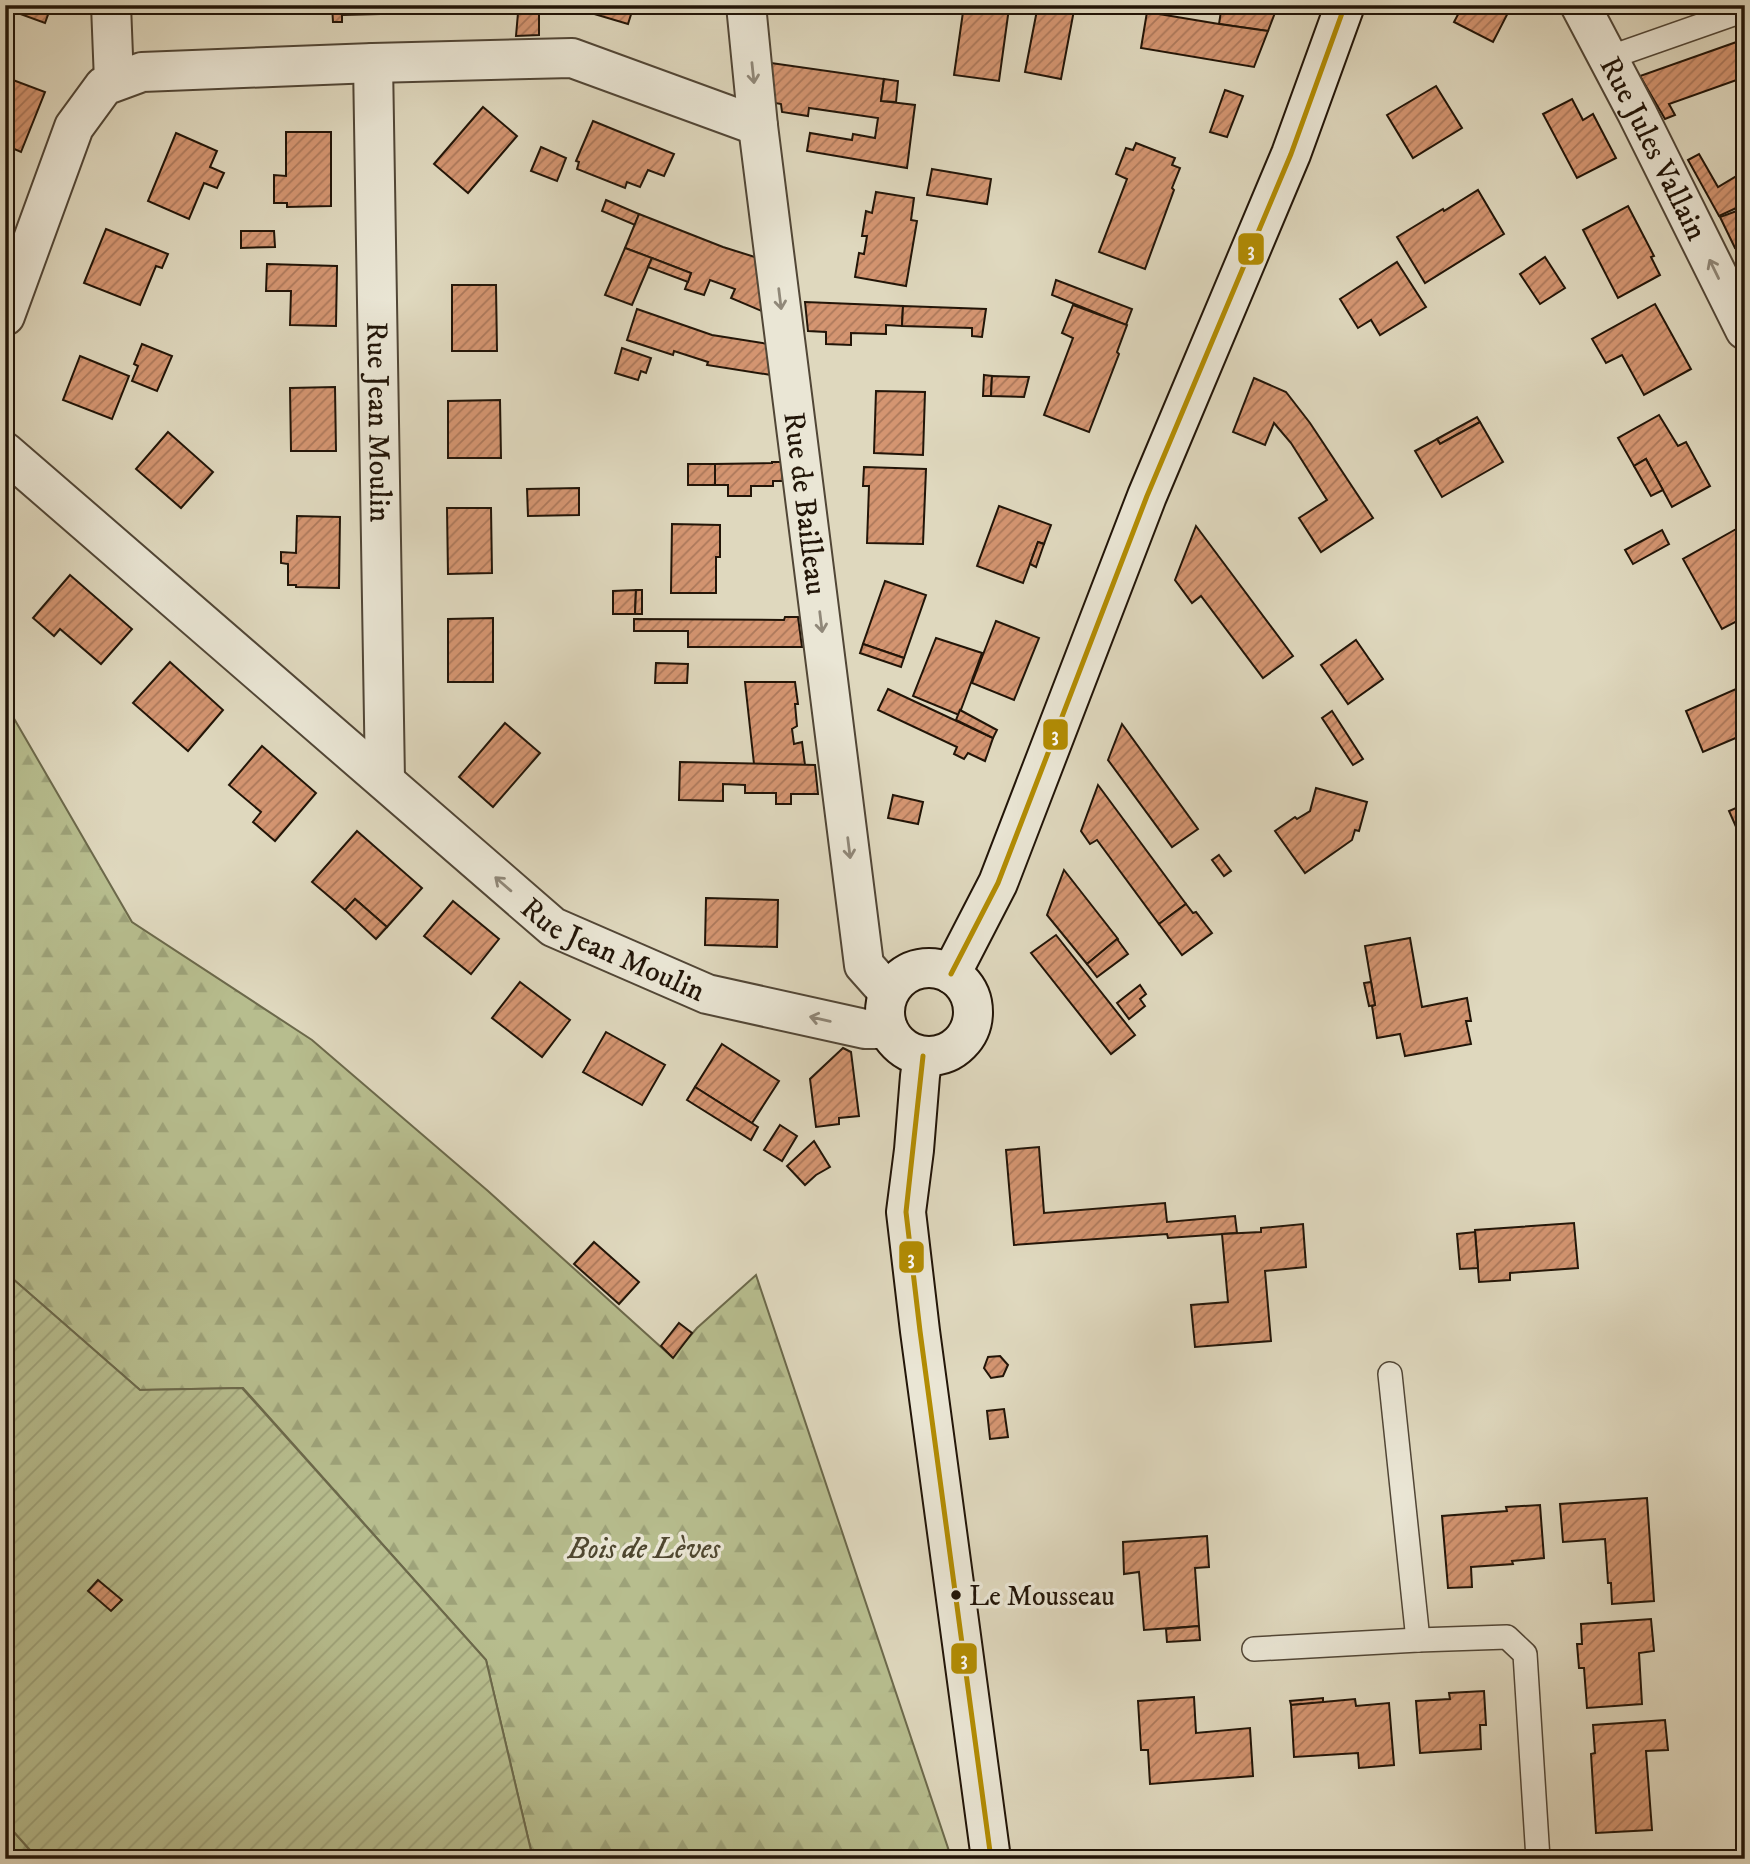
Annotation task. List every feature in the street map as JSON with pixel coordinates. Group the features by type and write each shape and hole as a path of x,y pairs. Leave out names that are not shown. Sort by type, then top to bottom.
{"street":[{"path":"111,5 114,81"},
{"name":"Rue de Bailleau","path":"746,5 758,125 864,965 888,1011"},
{"path":"951,974 998,883 1147,496 1291,154 1345,5"},
{"name":"Rue Jules Vallain","path":"1580,5 1745,330"},
{"path":"5,316 74,127 104,86 142,72 572,58 758,125"},
{"name":"Rue Jean Moulin","path":"373,63 385,780"},
{"name":"Rue Jean Moulin","path":"5,452 553,927 707,994 865,1029 888,1011"},
{"path":"923,968 938,968 951,974 962,982 974,1008 967,1036 957,1047 944,1055 915,1055 901,1047 891,1036 888,1011 897,980 909,972 923,968"},
{"path":"923,1056 906,1212 991,1859"}],"lane":[{"path":"1608,58 1745,10"},
{"path":"1390,1374 1418,1640"},
{"path":"1254,1648 1507,1637 1525,1654 1538,1859"}],"green space":[{"name":"Bois de Lèves","path":"5,703 132,922 312,1040 488,1191 672,1357 697,1328 756,1275 950,1859 533,1859 486,1660 243,1388 140,1390 5,1272"},
{"path":"5,1272 140,1390 242,1388 486,1660 533,1859 38,1859 5,1822"},
{"path":"5,1822 38,1859 5,1859"}],"building":[{"path":"5,5 67,5 61,14 49,12 45,23 15,12 5,38"},
{"path":"332,5 450,5 419,7 419,13 342,15 342,22 333,22"},
{"path":"564,5 634,5 628,24"},
{"path":"694,5 725,5 726,14 724,14"},
{"path":"820,5 840,5 839,13 819,11"},
{"path":"964,5 1009,8 999,81 954,75"},
{"path":"1038,5 1075,5 1061,79 1025,72"},
{"path":"1222,5 1278,5 1268,31 1219,24"},
{"path":"1463,5 1512,5 1493,42 1454,22"},
{"path":"539,12 539,35 516,36 518,13"},
{"path":"1147,12 1268,31 1254,67 1141,48"},
{"path":"1745,39 1745,77 1669,104 1675,115 1665,119 1640,76"},
{"path":"771,63 884,79 881,101 915,105 907,168 807,151 810,133 852,140 853,134 875,138 878,118 809,108 808,116 782,112 781,104 775,103"},
{"path":"5,77 45,92 21,152 5,145"},
{"path":"884,79 898,81 896,102 881,101"},
{"path":"1436,86 1462,128 1413,158 1387,115"},
{"path":"1225,90 1243,96 1227,137 1210,132"},
{"path":"1572,99 1583,120 1593,114 1616,158 1577,178 1543,114"},
{"path":"483,107 517,136 468,193 434,164"},
{"path":"593,121 674,154 664,176 648,170 640,187 627,182 625,188 577,169 579,162 576,161"},
{"path":"286,132 331,132 331,206 287,207 287,203 274,203 274,175 286,176"},
{"path":"176,133 217,151 210,167 224,173 217,188 204,183 189,219 148,201"},
{"path":"1136,143 1175,158 1172,165 1180,168 1145,269 1099,252 1127,179 1116,174 1126,148 1133,150"},
{"path":"541,147 566,158 557,181 531,171"},
{"path":"1699,154 1718,187 1740,174 1745,184 1745,204 1719,216 1688,160"},
{"path":"932,169 991,179 987,204 927,195"},
{"path":"1478,190 1504,234 1425,283 1397,237"},
{"path":"876,192 914,198 911,220 917,221 906,286 855,277 859,253 864,254 867,236 862,236 866,211 872,213"},
{"path":"606,200 639,214 635,225 602,211"},
{"path":"1628,206 1654,256 1651,257 1660,275 1618,298 1583,230"},
{"path":"1745,208 1745,245 1735,248 1720,217"},
{"path":"639,214 758,258 764,312 731,298 735,289 710,280 704,295 685,289 691,273 625,248"},
{"path":"106,229 168,254 162,268 156,266 140,305 84,283"},
{"path":"241,231 274,231 275,247 241,248"},
{"path":"625,248 652,258 632,305 605,295"},
{"path":"1545,257 1565,288 1540,304 1520,274"},
{"path":"652,258 691,273 688,282 648,267"},
{"path":"1397,262 1426,307 1380,335 1371,320 1358,328 1340,299"},
{"path":"267,264 337,266 336,326 290,325 291,291 266,291"},
{"path":"1056,280 1132,309 1126,325 1052,295"},
{"path":"452,285 496,285 497,351 452,351"},
{"path":"805,302 903,306 902,326 886,325 886,334 851,333 851,345 826,344 826,332 808,331"},
{"path":"1655,304 1691,369 1644,395 1622,355 1606,363 1592,339"},
{"path":"1073,305 1127,325 1117,352 1119,354 1089,432 1044,415 1073,338 1062,333"},
{"path":"903,306 986,309 982,337 972,336 972,328 902,326"},
{"path":"637,309 712,335 768,344 771,375 707,365 708,362 674,351 673,355 627,340"},
{"path":"142,344 172,356 157,391 132,381 138,366 134,364"},
{"path":"622,348 651,358 646,373 641,371 638,380 615,373"},
{"path":"80,356 129,376 112,419 63,400"},
{"path":"984,375 992,376 991,396 983,396"},
{"path":"992,376 1029,377 1024,397 991,396"},
{"path":"1254,378 1286,392 1310,423 1373,518 1321,552 1299,518 1327,500 1291,443 1274,423 1265,445 1233,432"},
{"path":"335,387 336,451 291,451 290,388"},
{"path":"876,391 925,392 923,455 874,453"},
{"path":"500,400 501,458 448,458 448,401"},
{"path":"1659,415 1678,446 1686,442 1710,486 1672,507 1646,459 1634,466 1618,438"},
{"path":"1477,417 1480,422 1440,444 1437,439"},
{"path":"1480,422 1503,462 1442,497 1415,451 1437,439 1440,444"},
{"path":"168,432 213,472 181,508 136,469"},
{"path":"1646,459 1663,490 1651,496 1634,466"},
{"path":"781,462 783,481 773,481 773,486 751,486 751,496 728,496 728,485 715,485 715,464"},
{"path":"688,464 715,464 715,485 688,485"},
{"path":"864,467 926,469 923,544 867,543 869,486 863,486"},
{"path":"579,488 579,515 528,516 527,489"},
{"path":"999,506 1051,525 1044,544 1038,542 1023,583 977,566"},
{"path":"447,508 491,508 492,573 448,574"},
{"path":"297,516 340,517 339,588 288,585 288,564 281,563 281,552 296,553"},
{"path":"672,524 720,525 720,557 716,557 716,593 671,593"},
{"path":"1196,526 1293,656 1263,678 1201,596 1192,603 1175,580"},
{"path":"1738,528 1745,541 1745,617 1722,629 1683,559"},
{"path":"1662,530 1669,544 1633,564 1625,550"},
{"path":"1038,542 1044,544 1036,567 1030,564"},
{"path":"70,575 132,629 101,664 60,629 54,636 33,618"},
{"path":"885,581 926,595 904,658 863,644"},
{"path":"636,590 635,614 613,614 613,591"},
{"path":"636,590 642,590 642,614 635,614"},
{"path":"785,617 798,617 802,647 688,647 688,631 634,631 634,619 784,620"},
{"path":"493,618 493,682 448,682 448,619"},
{"path":"996,621 1039,638 1014,700 972,683"},
{"path":"936,638 982,653 959,715 913,696"},
{"path":"1356,640 1383,679 1348,704 1321,665"},
{"path":"863,644 904,658 901,667 860,653"},
{"path":"170,662 223,710 188,751 133,703"},
{"path":"656,663 688,664 687,683 655,683"},
{"path":"745,682 795,682 797,726 792,729 794,744 802,742 805,765 754,764"},
{"path":"1745,685 1745,734 1703,752 1686,711"},
{"path":"888,689 993,738 985,761 968,753 964,759 954,754 957,747 878,710"},
{"path":"960,710 997,730 993,738 956,720"},
{"path":"1332,711 1363,759 1353,765 1322,718"},
{"path":"505,723 540,753 493,807 459,777"},
{"path":"1122,724 1198,829 1172,847 1108,760"},
{"path":"262,746 316,793 275,841 253,822 261,812 229,785"},
{"path":"680,762 815,765 818,794 791,794 791,804 776,804 776,793 745,793 745,785 723,784 723,801 679,800"},
{"path":"1098,785 1186,904 1159,924 1097,840 1090,844 1081,831"},
{"path":"1316,788 1367,802 1359,831 1355,830 1352,840 1305,873 1275,831 1295,817 1297,819 1310,811"},
{"path":"893,795 923,802 918,824 888,818"},
{"path":"1745,804 1745,847 1729,811"},
{"path":"357,831 422,888 387,927 355,899 345,910 312,882"},
{"path":"1219,855 1231,871 1224,876 1212,860"},
{"path":"1064,870 1118,939 1087,964 1047,915"},
{"path":"706,898 778,900 777,947 705,945"},
{"path":"355,899 387,927 376,939 345,910"},
{"path":"453,901 499,939 471,974 424,936"},
{"path":"1186,904 1193,913 1196,912 1212,933 1182,955 1159,924"},
{"path":"1056,935 1135,1035 1111,1054 1031,953"},
{"path":"1410,938 1422,1007 1467,998 1471,1021 1466,1021 1471,1044 1405,1056 1400,1034 1377,1038 1372,1006 1375,1005 1365,946"},
{"path":"1117,939 1128,954 1097,977 1087,964"},
{"path":"520,982 570,1020 542,1057 492,1018"},
{"path":"1371,982 1375,1005 1369,1006 1364,983"},
{"path":"1140,985 1146,994 1140,999 1145,1006 1129,1019 1117,1003"},
{"path":"606,1032 665,1065 642,1105 583,1072"},
{"path":"722,1044 779,1081 752,1123 695,1087"},
{"path":"843,1048 851,1052 859,1116 839,1118 839,1124 816,1127 810,1079"},
{"path":"695,1087 758,1127 751,1140 687,1100"},
{"path":"780,1125 797,1136 782,1161 764,1150"},
{"path":"814,1141 830,1167 805,1185 787,1166"},
{"path":"1039,1147 1044,1213 1165,1203 1167,1222 1235,1216 1237,1233 1168,1238 1167,1234 1014,1245 1006,1150"},
{"path":"1574,1223 1578,1268 1510,1273 1510,1280 1479,1282 1475,1230"},
{"path":"1303,1224 1306,1267 1265,1271 1271,1341 1195,1347 1191,1305 1228,1302 1222,1234 1261,1232 1261,1228"},
{"path":"1475,1232 1478,1268 1460,1269 1457,1234"},
{"path":"594,1242 639,1282 619,1304 574,1264"},
{"path":"679,1323 692,1333 673,1358 661,1346"},
{"path":"1000,1356 1008,1365 1003,1376 991,1378 984,1368 988,1357"},
{"path":"1004,1409 1008,1437 990,1439 987,1411"},
{"path":"1647,1498 1654,1601 1612,1604 1605,1539 1563,1542 1560,1504"},
{"path":"1540,1505 1544,1558 1512,1561 1513,1564 1471,1567 1472,1587 1448,1588 1442,1516 1507,1511 1506,1507"},
{"path":"1207,1536 1209,1567 1195,1568 1199,1626 1144,1630 1139,1572 1124,1574 1123,1542"},
{"path":"98,1580 122,1600 111,1611 88,1591"},
{"path":"1651,1619 1654,1651 1639,1653 1642,1704 1587,1708 1584,1668 1579,1668 1577,1644 1582,1644 1581,1624"},
{"path":"1199,1626 1200,1640 1167,1642 1166,1629"},
{"path":"1484,1691 1486,1725 1480,1725 1481,1749 1420,1753 1416,1701 1450,1699 1449,1693"},
{"path":"1194,1697 1196,1733 1250,1728 1253,1776 1150,1784 1148,1750 1141,1750 1138,1701"},
{"path":"1323,1698 1323,1703 1291,1705 1290,1701"},
{"path":"1355,1699 1356,1706 1389,1703 1394,1765 1359,1768 1358,1753 1294,1757 1291,1705"},
{"path":"1665,1720 1668,1750 1646,1751 1652,1830 1596,1833 1591,1754 1595,1753 1593,1725"}],"transit line":[{"name":"3","path":"951,974 998,883 1147,496 1291,154 1345,5"},
{"name":"3","path":"923,1056 906,1212 991,1859"}],"place":[{"name":"Le Mousseau","path":"956,1595"}]}
